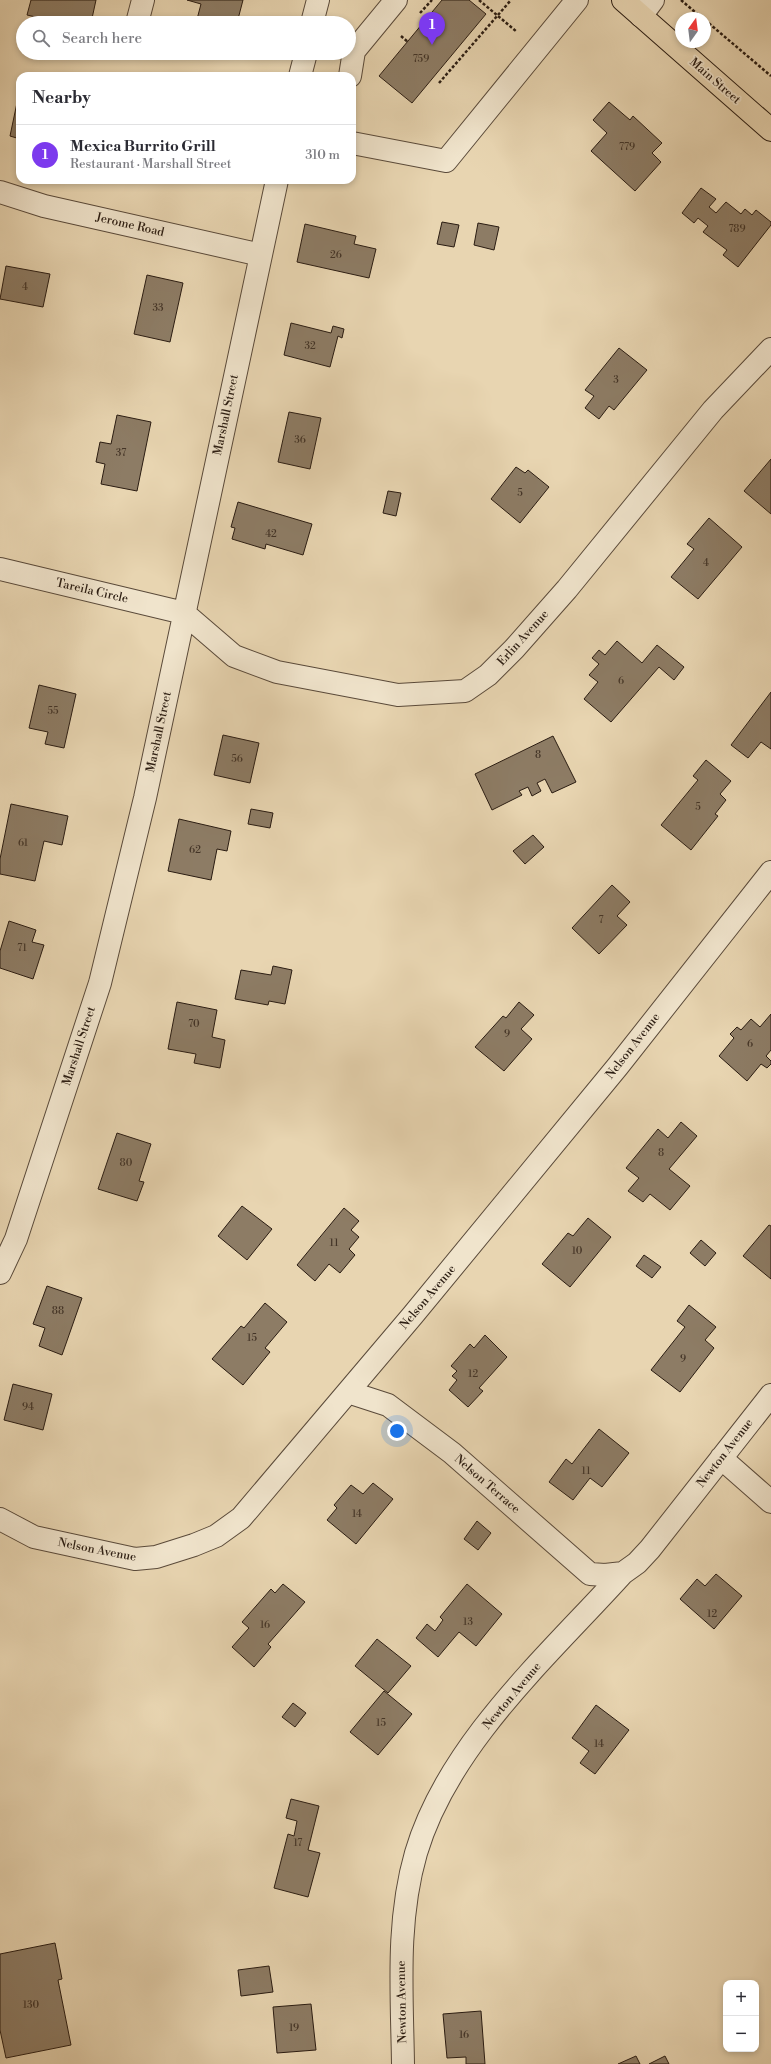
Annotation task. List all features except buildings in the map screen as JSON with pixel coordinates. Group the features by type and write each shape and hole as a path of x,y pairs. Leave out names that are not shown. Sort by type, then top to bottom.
{"main road":[{"name":"Main Street","path":"623,0 647,8 771,130"}],"street":[{"path":"139,16 143,0"},
{"path":"314,16 318,0"},
{"path":"356,49 396,0"},
{"path":"356,144 446,161 577,0"},
{"path":"301,72 304,60"},
{"path":"351,72 353,60"},
{"name":"Marshall Street","path":"0,1273 16,1239 100,983 145,798 276,184"},
{"name":"Jerome Road","path":"0,192 44,206 260,255"},
{"name":"Erlin Avenue","path":"184,613 234,656 277,672 398,695 465,691 488,675 514,649 566,589 714,410 771,348"},
{"name":"Tareila Circle","path":"0,569 184,613"},
{"name":"Nelson Avenue","path":"0,1519 34,1537 135,1559 156,1557 194,1545 216,1536 241,1518 348,1392 618,1066 771,872"},
{"name":"Nelson Terrace","path":"348,1392 388,1405 452,1453 590,1574 605,1575 623,1573"},
{"name":"Newton Avenue","path":"403,2064 400,1971 406,1907 416,1853 437,1799 474,1742 508,1697 623,1573 637,1563 650,1549 771,1395"},
{"path":"721,1458 771,1502"}],"path":[{"path":"479,0 538,48"},
{"path":"439,84 511,0"},
{"path":"681,0 695,12"},
{"path":"711,25 771,76"},
{"path":"401,36 408,42"}],"place":[{"name":"Mexica Burrito Grill","path":"432,45"}]}
